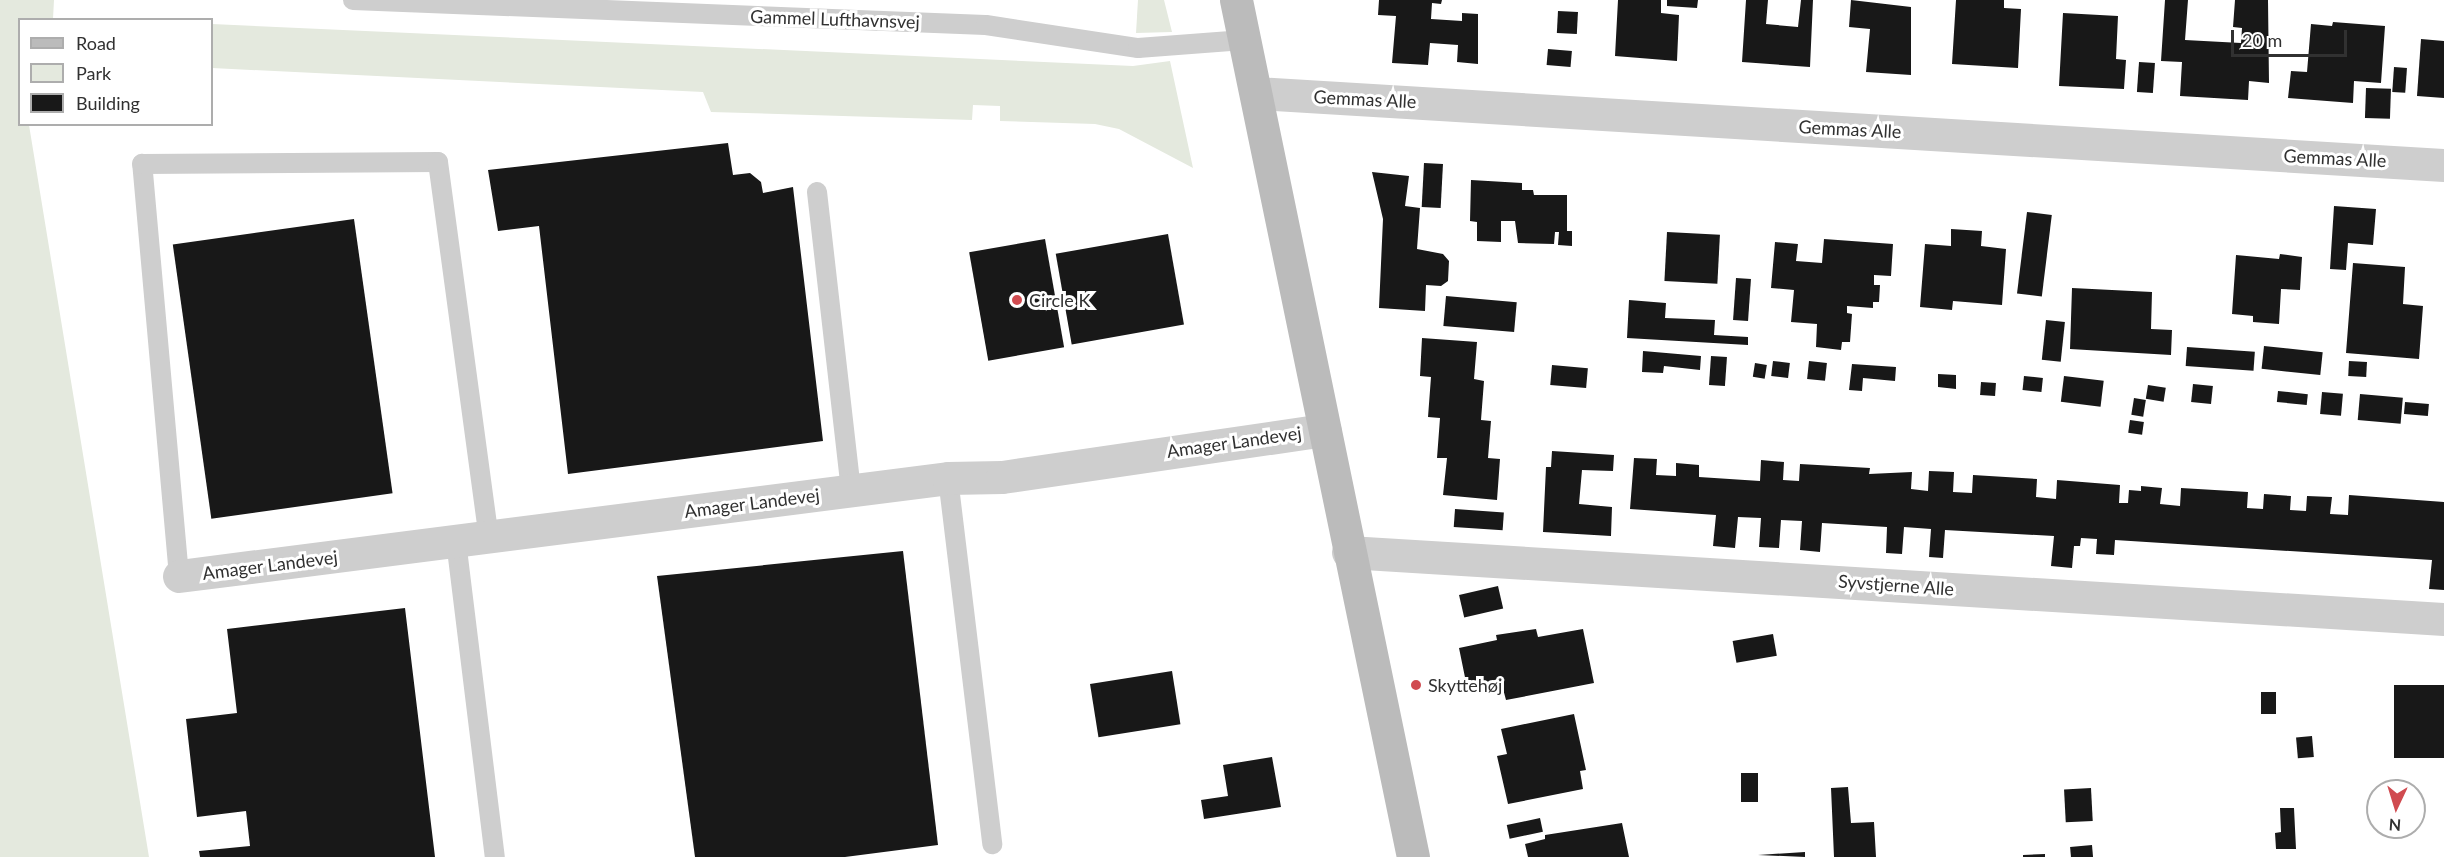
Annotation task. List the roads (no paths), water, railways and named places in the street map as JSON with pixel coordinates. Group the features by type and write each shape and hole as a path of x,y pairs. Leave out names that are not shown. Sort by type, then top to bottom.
{"street":[{"name":"Amager Landevej","path":"1236,0 1348,552 1413,857"},
{"name":"Gemmas Alle","path":"1256,93 2444,165"},
{"name":"Amager Landevej","path":"179,576 948,478 1002,477 1325,430"},
{"name":"Syvstjerne Alle","path":"1348,552 2444,619"}],"lane":[{"name":"Gammel Lufthavnsvej","path":"353,0 986,25 1138,48 1244,40"},
{"path":"179,576 142,164 438,162 489,537"},
{"path":"817,192 850,490"},
{"path":"948,478 992,844"},
{"path":"456,541 495,857"}],"place":[{"name":"Circle K","path":"1017,300"},
{"name":"Skyttehøj","path":"1416,685"}]}
